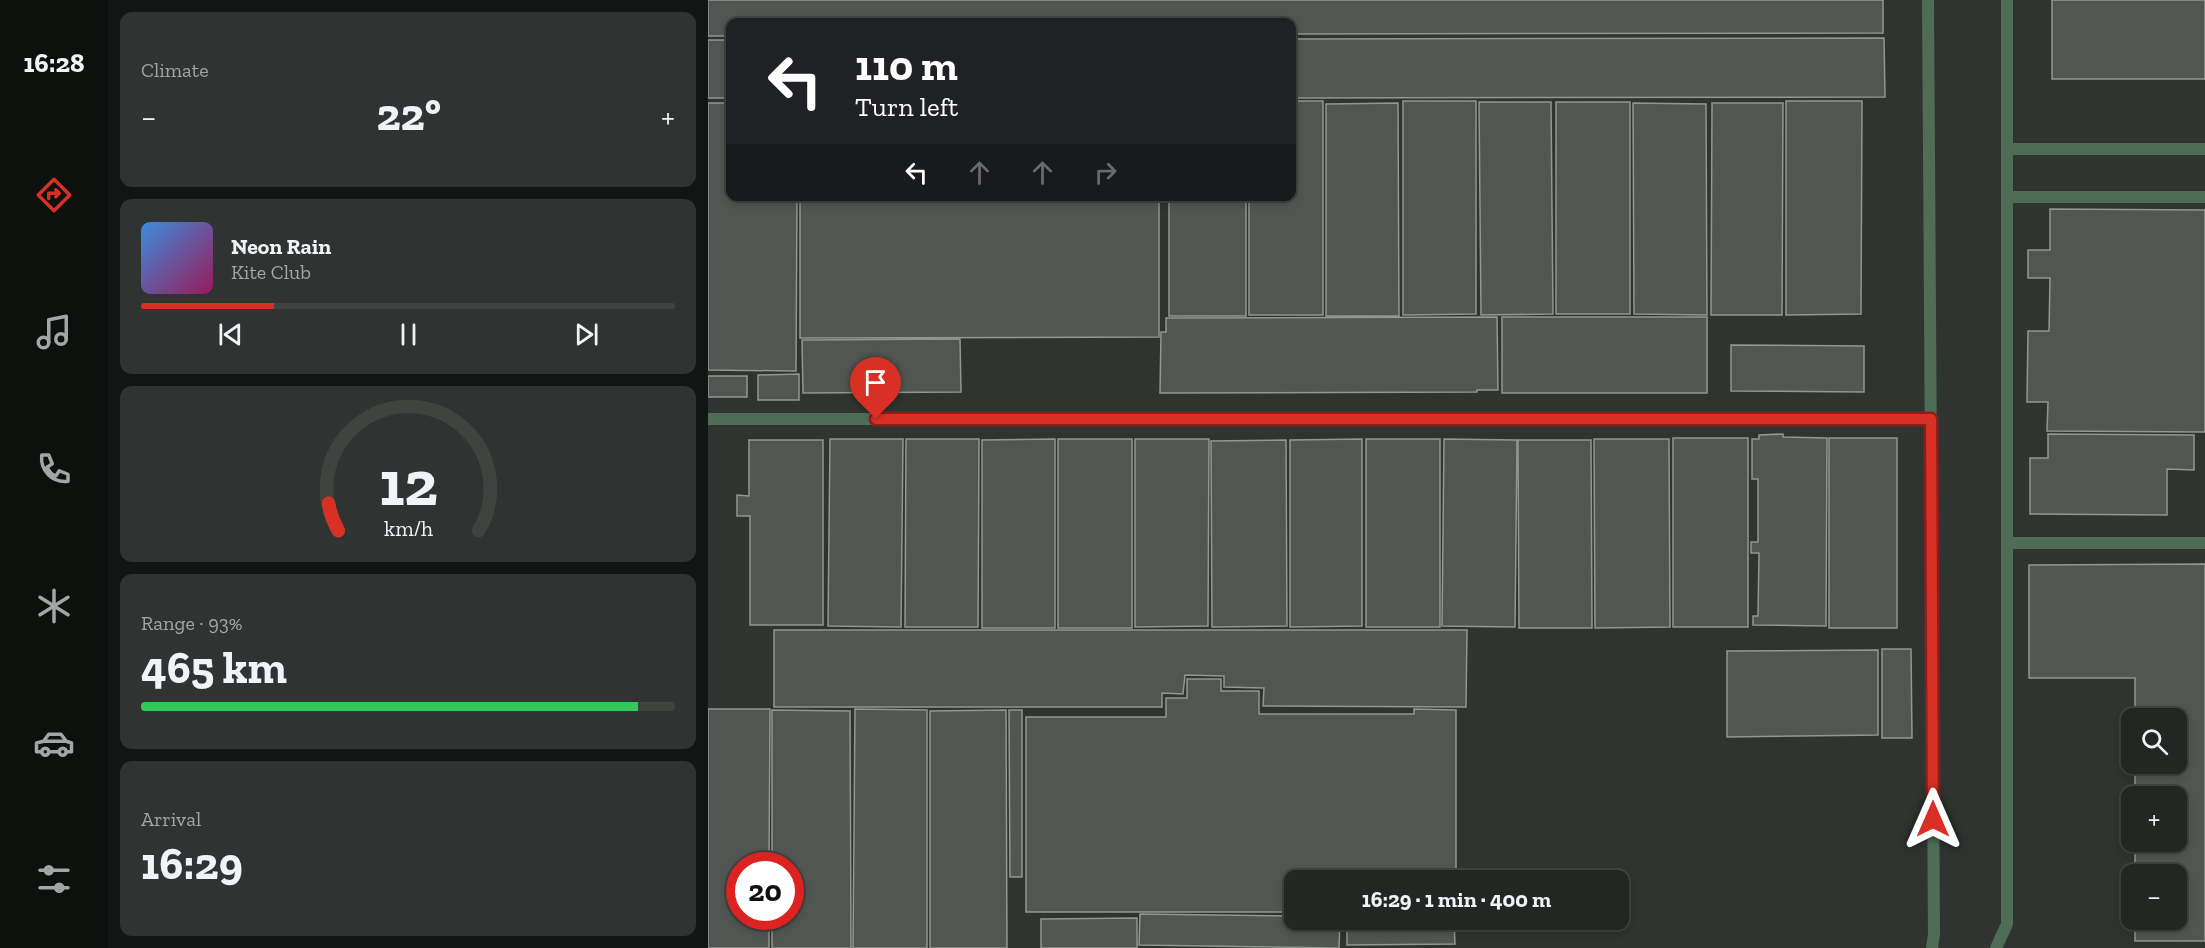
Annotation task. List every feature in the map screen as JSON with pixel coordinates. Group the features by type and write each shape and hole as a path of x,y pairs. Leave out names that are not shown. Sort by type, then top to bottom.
{"lane":[{"path":"1928,0 1934,934 1932,948"},
{"path":"1996,948 2007,924 2007,0"},
{"path":"2007,149 2205,149"},
{"path":"2007,197 2205,197"},
{"path":"708,419 1931,419"},
{"path":"2007,543 2205,543"}],"building":[{"path":"708,0 1883,0 1883,33 1296,34 1296,18 726,18 726,36 708,36"},
{"path":"2052,0 2205,0 2205,79 2052,79"},
{"path":"1884,38 1885,97 1296,98 1296,39"},
{"path":"708,40 726,40 726,98 708,98"},
{"path":"1296,101 1323,101 1323,315 1249,315 1249,201 1296,201"},
{"path":"1403,101 1476,101 1476,314 1403,315"},
{"path":"1786,101 1862,101 1861,314 1786,315"},
{"path":"1479,102 1551,102 1553,314 1481,315"},
{"path":"1556,102 1630,102 1630,314 1556,314"},
{"path":"708,103 726,103 726,201 797,201 796,371 708,370"},
{"path":"1398,103 1399,316 1326,316 1326,104"},
{"path":"1633,103 1706,104 1707,315 1634,314"},
{"path":"1712,103 1783,103 1782,315 1711,315"},
{"path":"800,201 1159,201 1159,337 800,338"},
{"path":"1169,201 1246,201 1246,316 1169,316"},
{"path":"2050,209 2205,210 2205,432 2047,431 2048,402 2027,402 2028,331 2049,331 2050,278 2028,278 2028,250 2050,250"},
{"path":"1497,317 1498,390 1477,390 1477,392 1160,393 1161,332 1166,332 1166,318"},
{"path":"1502,317 1707,317 1707,393 1502,393"},
{"path":"960,339 961,392 803,393 802,340"},
{"path":"1731,345 1864,346 1864,392 1731,391"},
{"path":"799,374 799,400 758,400 758,375"},
{"path":"708,376 747,376 747,397 708,397"},
{"path":"1783,434 1783,437 1827,438 1826,626 1753,625 1753,616 1758,616 1759,553 1751,553 1751,542 1758,542 1758,479 1752,479 1752,439 1759,439 1759,435"},
{"path":"2048,434 2194,435 2194,470 2167,469 2167,515 2030,514 2030,458 2048,458"},
{"path":"1673,438 1748,438 1748,627 1673,627"},
{"path":"1829,438 1897,438 1897,628 1829,628"},
{"path":"830,439 903,439 901,627 828,626"},
{"path":"906,439 979,439 978,627 905,627"},
{"path":"1055,439 1055,628 982,628 982,440"},
{"path":"1058,439 1132,439 1132,628 1058,628"},
{"path":"1135,439 1209,439 1208,626 1135,627"},
{"path":"1362,439 1362,626 1290,627 1290,440"},
{"path":"1366,439 1440,439 1440,627 1366,627"},
{"path":"1444,439 1517,440 1515,627 1442,626"},
{"path":"1594,439 1669,439 1670,627 1595,628"},
{"path":"749,440 823,440 823,625 750,625 750,516 737,516 737,495 749,496"},
{"path":"1286,440 1287,626 1212,627 1211,441"},
{"path":"1518,440 1591,440 1592,628 1519,628"},
{"path":"2205,564 2205,941 2135,941 2135,930 2187,930 2187,864 2135,864 2135,852 2187,852 2187,786 2135,786 2135,774 2187,774 2187,708 2135,708 2135,678 2029,678 2029,565"},
{"path":"774,630 1467,630 1466,707 1263,706 1264,688 1224,687 1224,676 1185,675 1183,694 1162,693 1162,707 774,707"},
{"path":"1882,649 1911,649 1912,738 1882,738"},
{"path":"1878,650 1878,735 1727,737 1727,651"},
{"path":"1187,679 1221,679 1221,691 1259,691 1259,714 1414,714 1414,709 1456,710 1456,870 1284,870 1284,912 1026,912 1026,717 1166,717 1166,698 1187,698"},
{"path":"708,709 770,709 769,852 726,852 726,930 769,930 769,948 708,948"},
{"path":"855,709 927,710 927,948 853,948"},
{"path":"772,710 850,711 851,948 772,948 772,930 804,930 804,852 772,852"},
{"path":"1006,710 1007,948 930,948 930,711"},
{"path":"1009,710 1022,710 1022,877 1010,877"},
{"path":"1140,914 1284,916 1284,930 1340,930 1339,948 1139,945"},
{"path":"1137,918 1137,948 1041,948 1041,919"},
{"path":"1347,930 1454,930 1455,944 1347,945"}],"route":[{"path":"876,419 1931,419 1933,819"}]}
